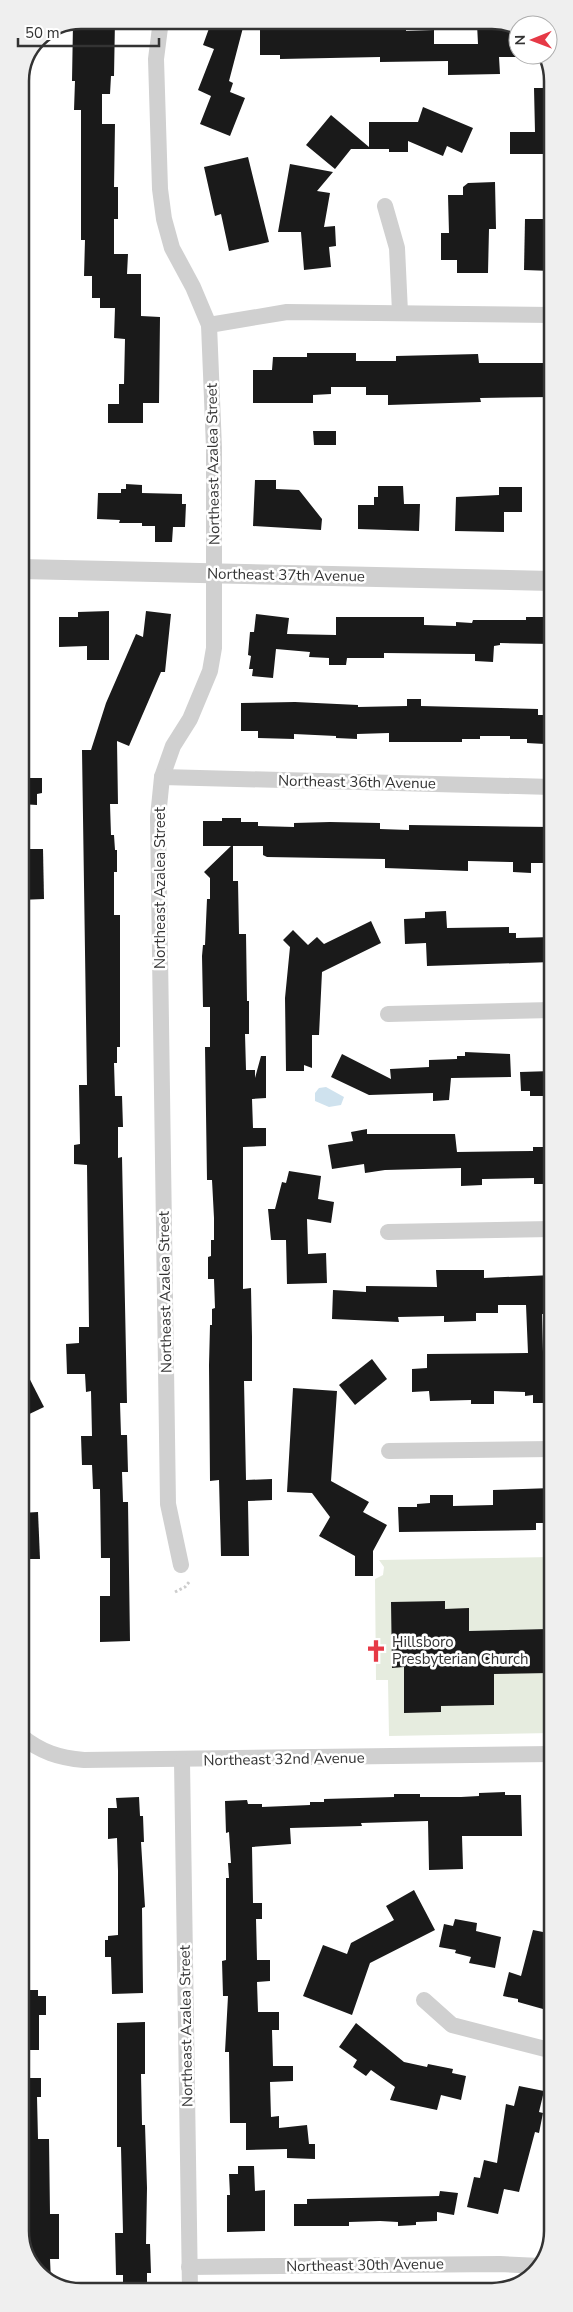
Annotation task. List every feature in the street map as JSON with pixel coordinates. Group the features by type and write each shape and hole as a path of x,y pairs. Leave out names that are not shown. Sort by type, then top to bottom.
{"street":[{"name":"Northeast Azalea Street","path":"160,29 156,59 160,189 164,219 172,248 193,287 209,325 214,448 214,648 210,671 190,719 173,746 162,777 158,816 168,1504 182,1565"},
{"path":"385,206 397,248 400,312"},
{"path":"209,325 287,312 544,315"},
{"name":"Northeast 37th Avenue","path":"29,569 544,581"},
{"name":"Northeast 36th Avenue","path":"162,777 544,787"},
{"path":"388,1014 544,1010"},
{"path":"388,1232 544,1229"},
{"path":"389,1451 544,1449"},
{"name":"Northeast 32nd Avenue","path":"29,1741 46,1753 63,1759 182,1760 544,1754"},
{"name":"Northeast Azalea Street","path":"182,1760 190,2283"},
{"path":"424,2000 452,2025 544,2050"},
{"name":"Northeast 30th Avenue","path":"189,2267 500,2264 531,2266"}],"shaded area":[{"path":"544,1557 544,1733 389,1736 388,1680 376,1680 375,1579 383,1575 384,1567 379,1560"}],"water":[{"path":"326,1087 344,1097 341,1105 329,1107 315,1101 315,1093 319,1088"}],"building":[{"path":"115,29 114,76 111,76 110,94 102,94 102,124 115,124 114,187 118,187 118,219 114,219 114,254 128,254 127,274 141,274 141,316 160,317 159,403 143,403 143,423 108,423 108,404 119,404 119,384 124,384 125,339 114,338 115,308 100,308 100,298 92,298 92,276 84,276 85,240 81,240 81,110 74,110 75,81 72,81 73,30"},
{"path":"209,29 243,29 229,81 233,83 230,92 245,98 230,136 200,124 211,96 198,90 214,49 203,45"},
{"path":"260,29 434,30 434,44 478,44 477,29 496,29 508,32 508,57 499,57 500,74 448,75 448,61 380,62 380,57 280,59 280,55 260,55"},
{"path":"534,88 544,88 544,154 510,154 510,132 535,132"},
{"path":"423,107 473,128 462,153 447,146 443,156 408,141 408,152 389,152 389,149 351,149 335,169 306,145 331,115 369,147 369,122 418,122"},
{"path":"248,157 269,242 229,251 221,214 215,216 204,167"},
{"path":"290,164 333,172 317,191 330,193 324,227 335,226 336,246 329,247 331,267 304,270 301,232 278,232"},
{"path":"495,182 496,229 489,229 488,273 457,273 457,260 441,260 441,233 449,233 448,195 463,195 463,187 468,183"},
{"path":"525,219 544,219 544,271 524,270"},
{"path":"307,353 356,353 356,361 396,361 396,356 478,354 479,363 544,363 544,397 480,398 481,402 388,405 388,395 366,395 366,387 331,387 331,394 313,395 313,403 253,403 253,370 272,370 273,357 307,357"},
{"path":"313,431 336,431 336,445 314,445"},
{"path":"255,480 276,480 276,489 299,490 322,519 321,530 253,526"},
{"path":"126,484 142,485 142,493 182,494 182,504 186,504 185,527 173,527 172,542 155,542 155,526 142,526 142,523 119,523 120,520 97,519 98,493 121,493 121,489 126,489"},
{"path":"378,486 403,486 404,504 420,504 419,531 358,529 358,505 374,505 374,497 378,497"},
{"path":"499,487 522,487 522,512 504,512 504,532 455,531 456,497 499,495"},
{"path":"109,611 109,660 87,660 87,646 59,647 59,617 78,617 78,612"},
{"path":"146,611 171,614 165,672 161,672 129,746 117,741 118,804 110,804 111,835 114,835 115,850 117,850 117,872 114,872 114,915 120,915 120,1047 117,1047 117,1063 114,1063 115,1096 122,1096 123,1127 118,1127 118,1158 122,1157 127,1403 120,1403 121,1435 127,1435 128,1472 122,1472 123,1502 128,1502 130,1641 100,1642 100,1596 110,1596 110,1558 101,1558 100,1489 93,1489 92,1465 82,1465 81,1436 92,1436 91,1391 86,1392 85,1374 67,1374 66,1344 79,1343 79,1327 89,1327 87,1165 74,1164 74,1145 80,1144 79,1085 87,1085 82,750 91,750 106,703 136,634 143,637"},
{"path":"256,614 289,618 287,634 336,635 336,617 424,617 424,625 456,626 456,622 472,623 473,620 526,620 526,617 544,617 544,644 500,643 500,645 494,646 493,662 475,661 475,654 384,653 384,658 347,658 346,665 329,665 329,658 309,657 310,652 276,649 273,678 252,676 253,669 249,669 251,656 248,655 250,632 254,632"},
{"path":"407,699 421,699 421,706 538,709 538,715 544,715 544,744 527,743 527,739 510,739 510,736 480,736 480,739 462,739 462,742 389,742 389,733 357,734 357,739 294,734 294,739 258,738 258,731 241,731 241,703 295,702 358,705 358,707 407,706"},
{"path":"29,778 42,778 42,793 37,794 37,805 29,805"},
{"path":"222,818 241,818 241,822 258,822 258,826 294,827 294,823 380,823 380,829 409,830 409,825 544,827 544,863 531,863 531,873 513,872 513,862 468,861 468,871 385,868 385,859 267,857 263,855 263,846 233,846 233,881 238,881 239,934 246,934 249,1034 245,1034 246,1070 255,1070 255,1078 261,1056 266,1056 266,1098 252,1099 253,1128 266,1128 266,1146 243,1147 243,1289 251,1288 252,1337 252,1381 244,1381 246,1480 272,1479 272,1500 248,1501 249,1556 221,1556 219,1480 210,1481 210,1325 212,1325 212,1309 215,1308 214,1279 208,1279 208,1257 211,1256 211,1240 214,1240 214,1218 212,1180 207,1180 205,1047 210,1047 210,1007 203,1007 202,956 203,945 205,945 207,899 210,899 210,878 204,872 231,846 203,846 203,821 222,821"},
{"path":"29,849 43,849 44,899 29,900"},
{"path":"446,911 447,928 509,927 509,933 516,933 516,938 544,937 544,962 427,966 426,943 405,944 404,919 425,918 425,912"},
{"path":"371,921 381,943 322,972 319,1035 312,1035 312,1068 304,1065 304,1071 286,1071 285,998 290,947 283,940 293,930 308,945 317,937 324,944"},
{"path":"465,1052 510,1054 511,1077 451,1078 449,1100 433,1101 433,1093 369,1095 331,1077 342,1054 391,1079 390,1069 429,1067 429,1060 457,1059 457,1056 465,1056"},
{"path":"544,1071 544,1096 530,1096 530,1091 521,1091 520,1072"},
{"path":"367,1129 367,1134 455,1134 457,1152 533,1151 533,1147 544,1147 544,1184 534,1184 534,1178 482,1179 482,1185 461,1186 461,1168 385,1170 365,1173 364,1164 332,1169 328,1145 353,1141 351,1132"},
{"path":"289,1171 321,1176 318,1199 334,1202 331,1223 307,1219 308,1254 326,1253 327,1283 287,1284 286,1240 271,1240 268,1209 275,1209 282,1182 286,1183"},
{"path":"436,1270 484,1270 484,1278 544,1275 544,1314 542,1314 544,1403 533,1403 533,1395 525,1396 525,1392 494,1391 494,1404 471,1404 471,1400 430,1401 429,1391 412,1392 412,1369 427,1368 427,1354 528,1353 526,1305 498,1305 498,1313 476,1313 476,1321 444,1322 444,1316 398,1317 399,1322 332,1319 333,1290 366,1292 366,1286 437,1287"},
{"path":"372,1359 387,1379 355,1405 339,1385"},
{"path":"29,1378 44,1407 29,1414"},
{"path":"293,1388 337,1391 331,1481 369,1502 363,1512 387,1525 373,1551 373,1576 355,1576 355,1556 319,1536 330,1517 312,1493 287,1492"},
{"path":"544,1488 544,1523 536,1523 536,1530 399,1532 398,1507 417,1507 417,1504 430,1503 430,1495 453,1495 453,1506 493,1505 493,1490"},
{"path":"38,1512 40,1559 29,1559 29,1513"},
{"path":"445,1601 445,1609 469,1608 469,1631 544,1629 544,1673 494,1674 494,1705 441,1706 441,1712 404,1713 404,1667 392,1668 391,1602"},
{"path":"505,1792 505,1795 521,1795 522,1836 462,1836 463,1869 429,1870 428,1821 361,1823 362,1826 290,1828 291,1844 252,1847 253,1903 262,1903 262,1919 256,1919 257,1960 270,1960 270,1981 257,1982 258,2012 279,2012 279,2030 272,2030 273,2066 293,2066 293,2081 270,2082 271,2117 279,2116 279,2128 307,2125 309,2144 315,2144 315,2159 287,2158 287,2149 246,2150 246,2123 230,2123 229,2052 225,2052 228,1996 223,1996 222,1961 226,1960 226,1878 229,1878 228,1863 231,1863 229,1832 226,1833 225,1801 247,1800 248,1804 262,1804 262,1807 310,1805 310,1802 324,1802 324,1799 394,1797 394,1794 420,1794 420,1797 461,1797 479,1796 479,1793"},
{"path":"139,1797 140,1816 143,1816 144,1842 141,1842 145,1907 142,1908 143,1993 112,1994 111,1957 105,1957 105,1940 108,1940 108,1936 118,1935 118,1871 117,1838 108,1839 108,1808 117,1808 116,1798"},
{"path":"414,1890 435,1930 370,1963 352,2015 303,1996 323,1945 347,1954 351,1943 394,1920 386,1906"},
{"path":"455,1919 477,1923 476,1931 501,1937 495,1968 469,1963 471,1957 455,1953 456,1950 439,1947 444,1924 453,1926"},
{"path":"533,1930 544,1932 543,2009 518,2002 518,1999 503,1996 509,1972 521,1976"},
{"path":"29,1990 38,1990 38,1996 46,1996 46,2015 39,2015 39,2050 29,2050"},
{"path":"145,2022 145,2074 141,2074 142,2125 145,2125 147,2188 146,2244 150,2244 151,2273 147,2273 147,2283 123,2283 123,2275 116,2275 115,2233 123,2233 121,2147 117,2147 117,2023"},
{"path":"356,2023 404,2062 427,2067 428,2064 453,2069 452,2073 466,2076 461,2100 441,2095 437,2110 390,2100 395,2087 371,2070 366,2076 353,2067 357,2060 339,2047"},
{"path":"29,2078 41,2078 41,2097 37,2097 38,2139 49,2139 50,2214 59,2214 59,2259 50,2259 51,2274 36,2257 30,2242"},
{"path":"519,2086 544,2091 539,2112 543,2113 539,2133 535,2132 519,2192 504,2189 498,2214 467,2207 474,2177 480,2178 484,2160 497,2163 506,2104 514,2106"},
{"path":"238,2166 254,2166 255,2191 265,2190 265,2231 227,2232 227,2195 230,2195 229,2174 238,2174"},
{"path":"440,2191 458,2193 454,2215 437,2212 437,2221 416,2222 416,2225 398,2226 398,2222 380,2221 349,2222 349,2226 294,2226 294,2204 307,2204 307,2199 439,2196"}],"place":[{"name":"Hillsboro Presbyterian Church","path":"376,1651"}]}
